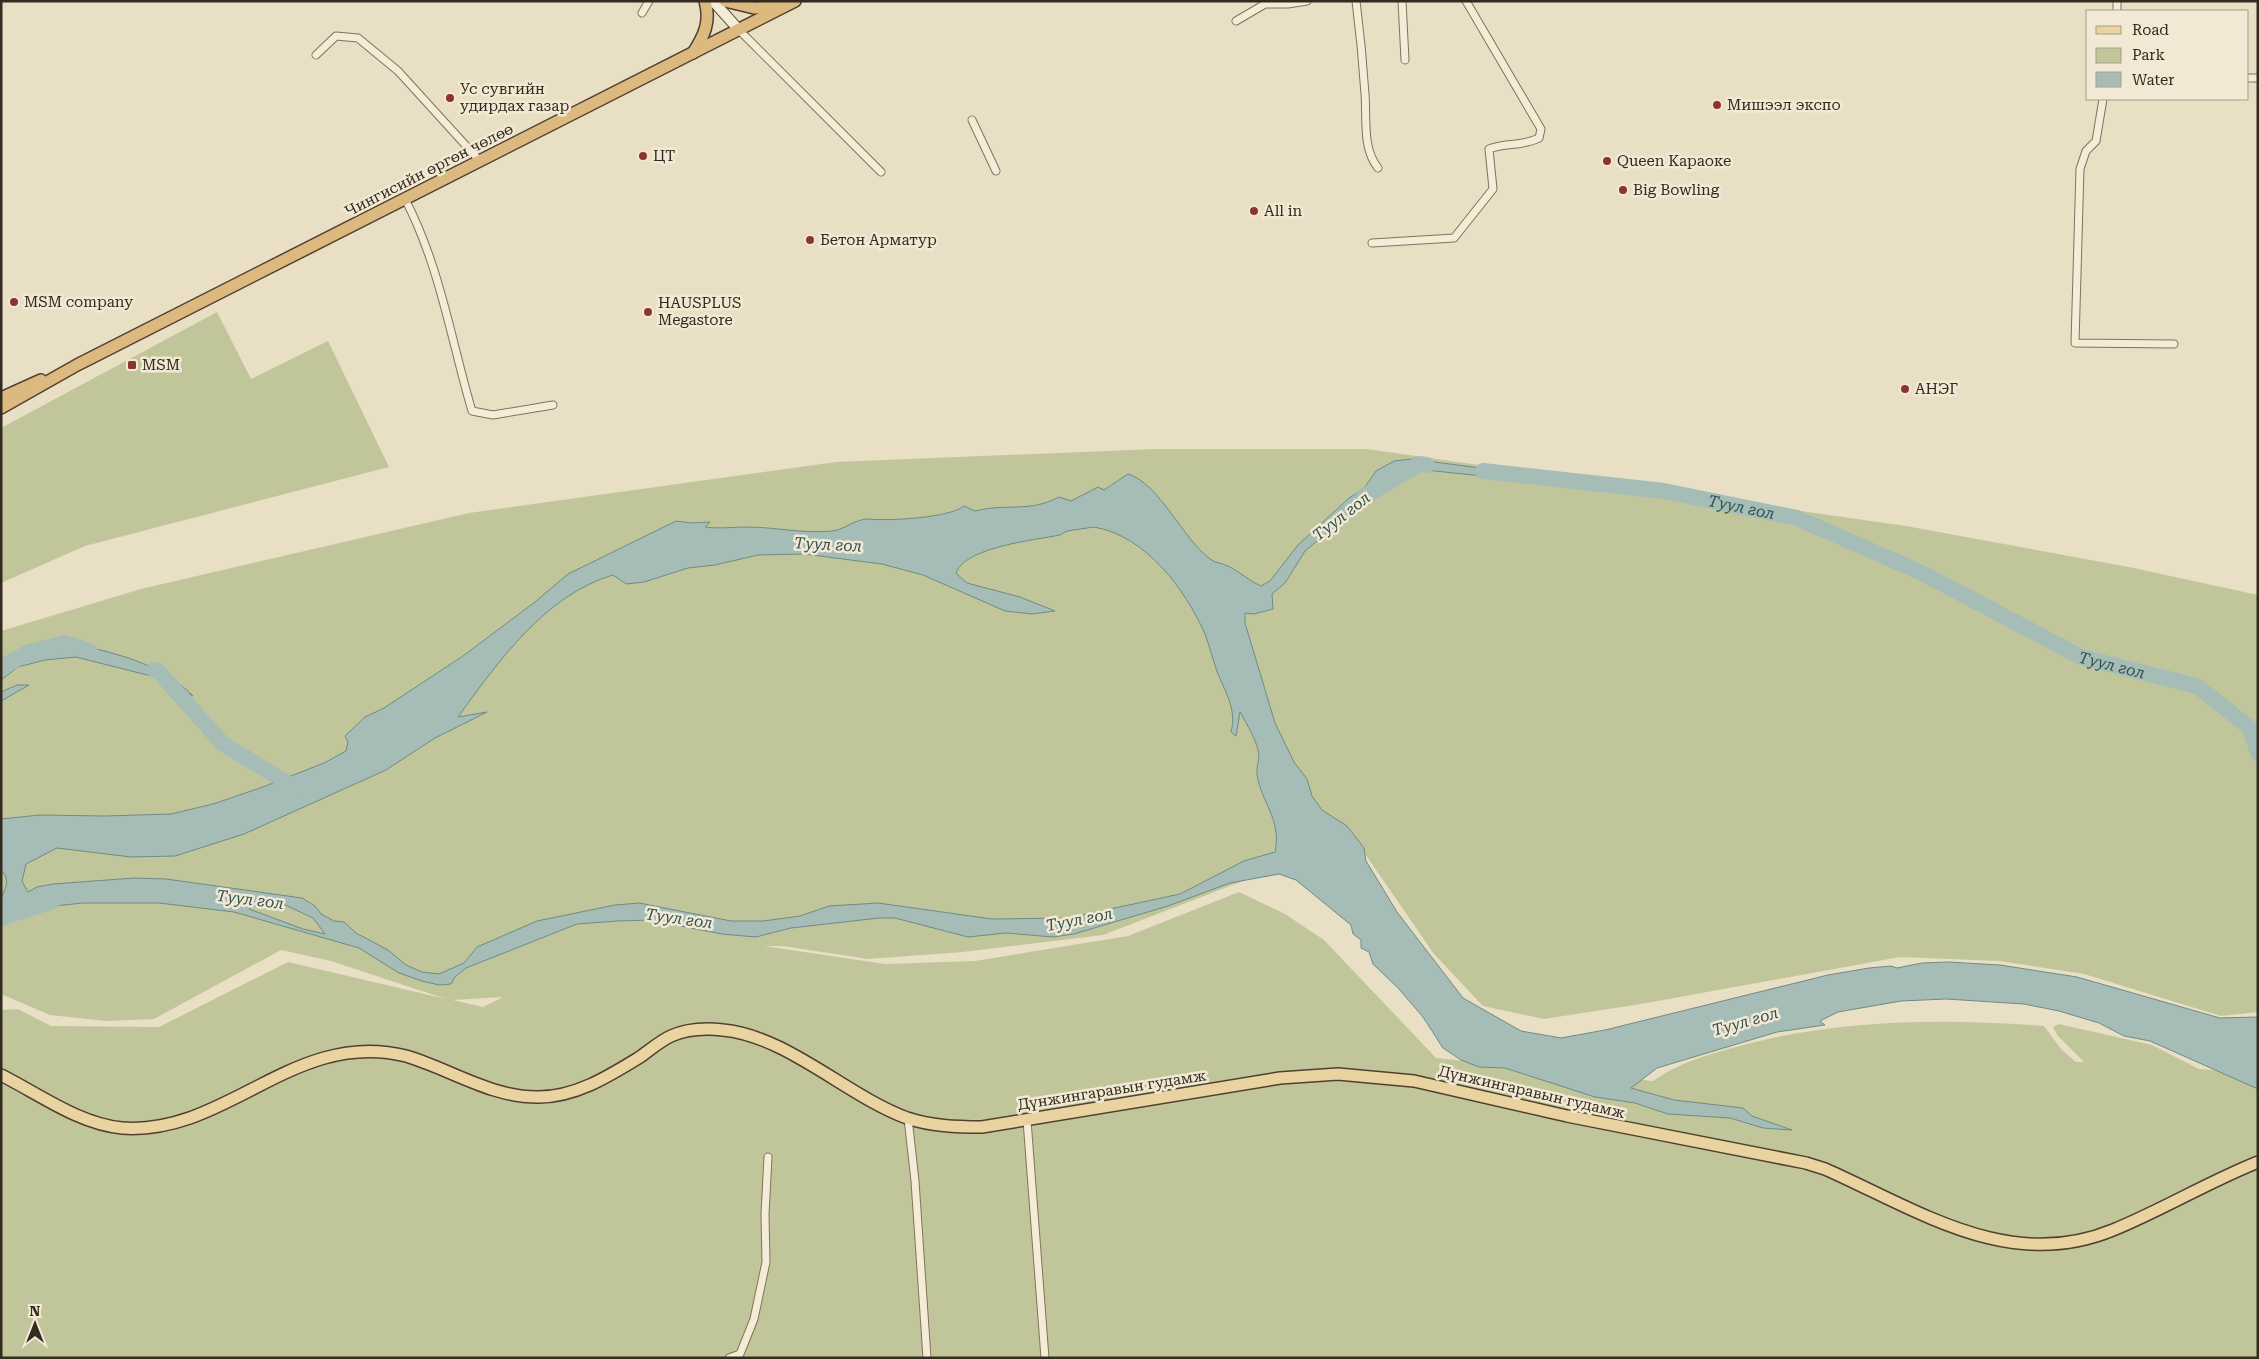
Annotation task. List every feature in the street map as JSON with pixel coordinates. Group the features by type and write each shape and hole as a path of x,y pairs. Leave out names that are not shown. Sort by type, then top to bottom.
{"highway":[{"path":"693,53 706,29 708,18 705,1"},
{"path":"725,1 754,8 790,4"},
{"name":"Чингисийн өргөн чөлөө","path":"1,398 77,364 790,4"},
{"name":"Чингисийн өргөн чөлөө","path":"1,409 26,396 77,364"}],"main road":[{"path":"713,1 739,30"},
{"name":"Дүнжингаравын гудамж","path":"1,1075 78,1115 116,1126 139,1127 183,1119 226,1103 294,1067 346,1052 389,1051 505,1094 541,1098 562,1095 593,1084 669,1036 686,1031 712,1029 742,1034 772,1045 908,1118 936,1125 982,1127 1280,1078 1338,1074 1386,1077 1414,1081 1633,1130 1806,1163 1834,1173 1964,1232 2013,1244 2032,1246 2071,1243 2113,1230 2231,1173 2258,1162"}],"street":[{"path":"642,13 649,1"},
{"path":"1236,21 1265,4 1288,4 1307,1"},
{"path":"1356,1 1365,95 1366,131 1372,161 1378,168"},
{"path":"1402,1 1405,60"},
{"path":"1372,243 1454,238 1493,189 1489,149 1498,145 1527,144 1539,138 1541,129 1466,1"},
{"path":"739,30 882,172"},
{"path":"316,55 336,36 358,38 398,71 480,161"},
{"path":"2103,100 2096,141 2086,151 2080,169 2075,343 2174,344"},
{"path":"972,120 996,170"},
{"path":"405,198 418,223 433,262 472,412 493,415 553,406"},
{"path":"908,1118 915,1181 927,1358"},
{"path":"1027,1120 1045,1358"},
{"path":"729,1358 740,1354 754,1319 766,1262 765,1214 768,1157"}],"green space":[{"path":"217,312 251,379 328,341 389,467 85,546 1,583 1,428"},
{"path":"1155,449 1367,449 1906,526 2129,567 2258,595 2258,1012 2221,1016 2084,974 1999,961 1900,957 1641,1004 1544,1019 1483,1006 1434,954 1354,838 1103,935 963,952 868,959 782,946 764,946 885,964 975,961 1128,936 1239,892 1285,914 1324,940 1436,1058 1653,1081 1672,1069 1693,1060 1774,1038 1851,1026 1928,1022 2006,1023 2044,1026 2061,1049 2076,1062 2084,1062 2058,1036 2053,1027 2059,1024 2152,1045 2199,1069 2225,1071 2258,1082 2258,1358 1,1358 1,1010 18,1009 51,1026 159,1027 288,962 446,999 331,961 281,950 154,1019 106,1021 50,1015 1,994 1,631 141,589 469,513 836,462","holes":["503,997 483,1007 453,1000"]}],"water":[{"path":"1411,459 1504,471 1502,478 1425,470 1397,470 1364,502 1305,551 1285,583 1272,594 1273,609 1254,614 1245,613 1245,623 1275,723 1294,762 1307,779 1312,796 1322,810 1347,826 1364,848 1366,861 1397,912 1463,998 1521,1031 1561,1038 1605,1030 1828,975 1869,968 1891,966 1897,968 1922,963 1948,962 2000,965 2077,977 2220,1018 2258,1017 2258,1089 2150,1041 2124,1036 2099,1023 2059,1011 2024,1004 1946,999 1901,1001 1838,1012 1820,1021 1825,1025 1777,1032 1657,1068 1631,1088 1674,1100 1743,1108 1752,1116 1792,1130 1763,1128 1730,1118 1668,1114 1635,1103 1595,1097 1505,1068 1479,1067 1461,1060 1443,1048 1423,1017 1398,988 1373,964 1369,952 1361,948 1361,940 1353,934 1351,925 1296,880 1279,874 1230,883 1168,906 1074,934 1053,937 1006,933 968,937 895,918 879,918 791,928 756,937 722,934 650,920 577,924 466,968 455,977 451,984 439,985 399,973 359,948 234,912 159,903 83,903 16,910 1,921 1,900 7,882 1,870 1,819 40,815 171,814 213,804 324,763 346,751 348,742 345,736 365,717 384,708 463,656 535,602 568,574 676,521 691,523 710,522 705,527 710,528 758,527 811,532 832,531 863,519 890,520 933,516 964,506 975,511 1038,505 1059,497 1071,501 1098,487 1104,490 1128,474 1139,479 1150,488 1190,539 1210,559 1228,566 1261,586 1270,581 1298,545 1348,499 1365,487 1376,471 1394,461","holes":["1094,527 1113,532 1130,541 1147,553 1175,583 1187,600 1205,634 1216,669 1232,709 1231,732 1236,736 1240,712 1258,749 1257,774 1262,794 1276,830 1275,852 1244,861 1180,894 1068,918 992,919 878,903 829,906 800,916 763,921 731,921 639,903 615,905 537,921 477,947 464,963 439,974 422,972 406,965 388,950 356,933 344,922 334,921 321,914 315,906 302,898 166,879 134,878 53,884 37,887 28,892 22,881 26,864 57,848 131,857 175,856 244,834 386,770 435,738 487,712 458,717 507,653 545,614 566,598 588,585 613,575 626,584 644,582 688,568 715,565 758,555 804,554 882,564 923,575 1005,611 1032,614 1055,611 1020,597 967,583 956,573 962,564 986,551 1018,542 1060,535 1067,531","281,903 313,918 325,934 303,929 249,909 253,906"]},
{"path":"74,644 138,661 167,676 193,696 159,678 76,657 45,660 18,667 1,680 1,665 18,656 54,646"},
{"path":"17,685 29,685 1,701 1,692"}],"waterway":[{"name":"Туул гол","path":"1363,497 1419,464 1427,465"},
{"name":"Туул гол","path":"1483,471 1664,491 1797,518 1922,573 2081,657 2197,686 2250,728 2258,753"},
{"name":"Туул гол","path":"1,668 27,653 65,643 90,651"},
{"name":"Туул гол","path":"154,670 158,671 223,744 299,790"},
{"name":"Туул гол","path":"1,918 53,901"}],"place":[{"name":"Ус сувгийн удирдах газар","path":"450,98"},
{"name":"Мишээл экспо","path":"1717,105"},
{"name":"ЦТ","path":"643,156"},
{"name":"Queen Караоке","path":"1607,161"},
{"name":"Big Bowling","path":"1623,190"},
{"name":"All in","path":"1254,211"},
{"name":"Бетон Арматур","path":"810,240"},
{"name":"MSM company","path":"14,302"},
{"name":"HAUSPLUS Megastore","path":"648,312"},
{"name":"MSM","path":"132,365"},
{"name":"АНЭГ","path":"1905,389"}]}
